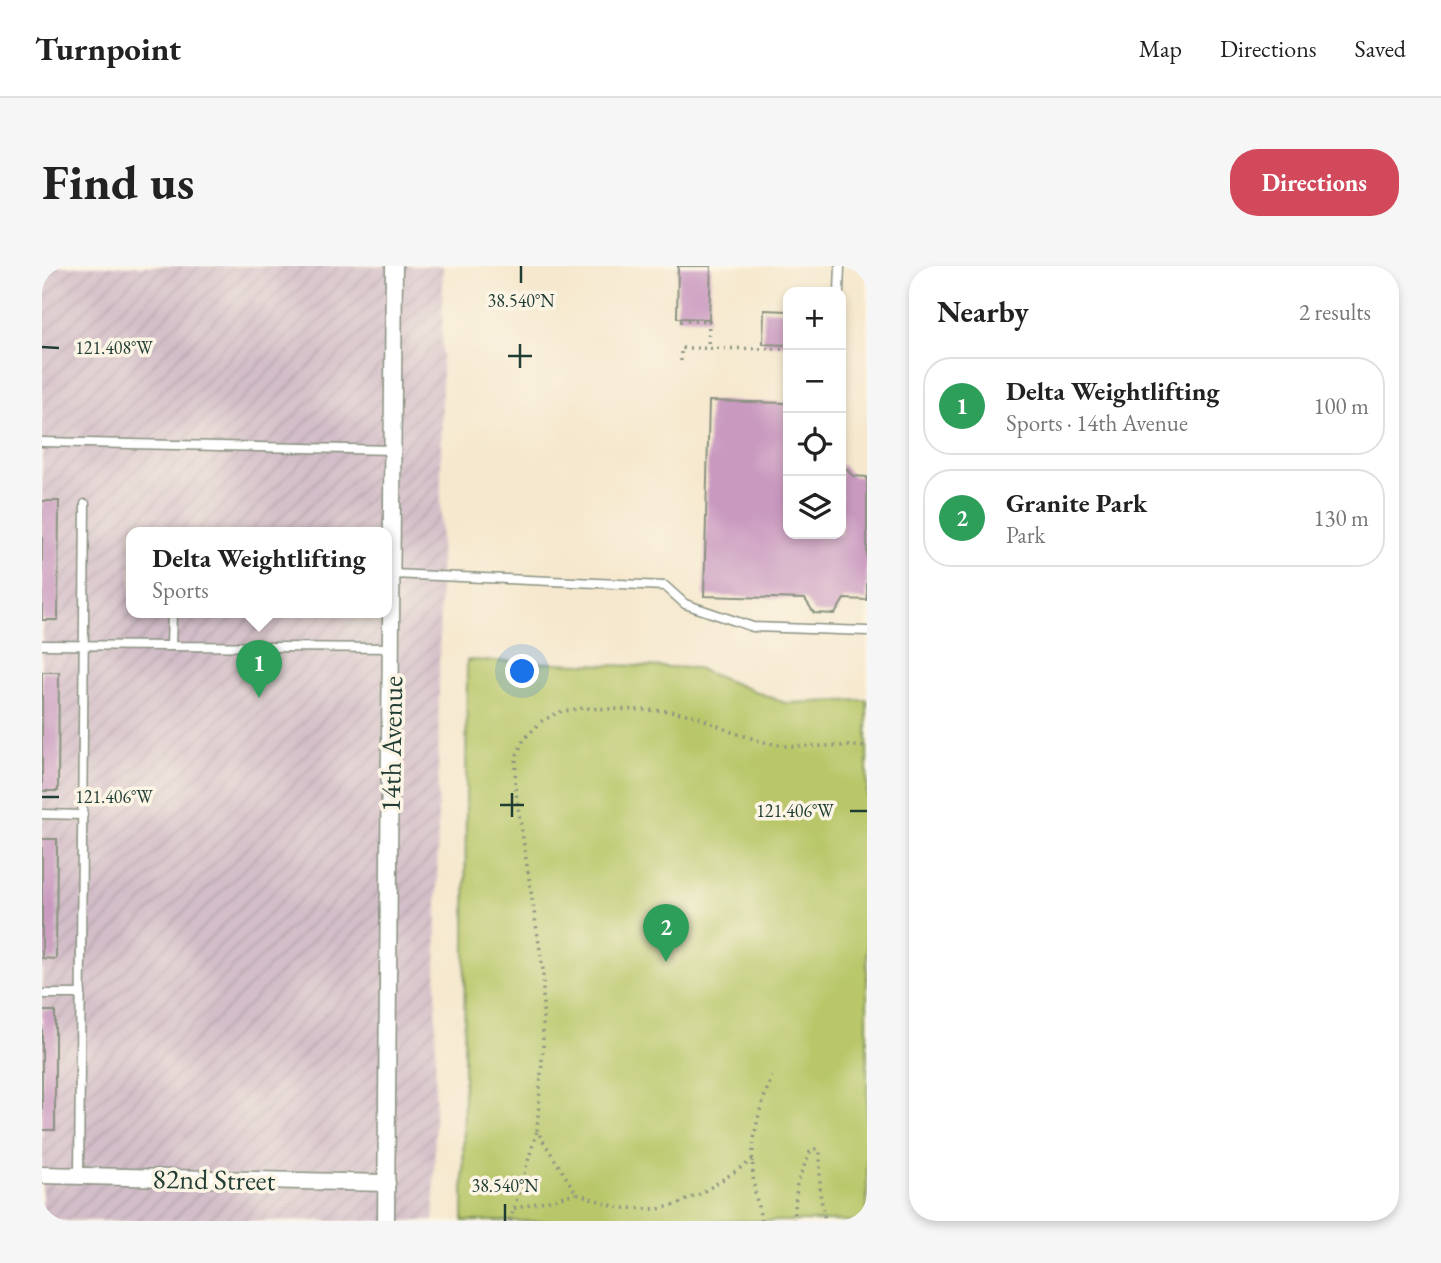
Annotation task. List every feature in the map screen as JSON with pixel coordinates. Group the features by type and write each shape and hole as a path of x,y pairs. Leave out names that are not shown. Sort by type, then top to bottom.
{"street":[{"name":"14th Avenue","path":"392,580 394,266"},
{"name":"14th Avenue","path":"386,1221 391,618"},
{"name":"82nd Street","path":"42,1175 387,1183"}],"lane":[{"path":"839,266 839,287"},
{"path":"42,442 393,450"},
{"path":"79,1176 85,504"},
{"path":"393,574 665,586 685,604 753,627 867,631"},
{"path":"171,646 172,618"},
{"path":"42,645 392,648"},
{"path":"42,814 83,815"},
{"path":"42,994 81,994"}],"path":[{"path":"680,321 709,321 708,348"},
{"path":"681,361 681,348 783,349"},
{"path":"510,1221 537,1131 543,1046 543,970 515,787 516,757 524,739 542,721 559,712 583,708 684,713 732,732 784,746 867,748"},
{"path":"762,1221 755,1197 754,1132 758,1113 772,1077"},
{"path":"537,1131 576,1193"},
{"path":"794,1221 797,1184 810,1152 815,1149 820,1152 820,1193 825,1221"},
{"path":"514,1209 576,1193 619,1208 659,1209 700,1194 753,1160"}],"shaded area":[{"path":"42,266 443,266 434,1221 42,1221"}],"green space":[{"path":"467,660 695,668 785,703 867,700 867,1221 463,1221"}],"building":[{"path":"678,266 711,266 709,319 677,318"},
{"path":"764,310 783,311 783,345 763,344"},
{"path":"709,401 783,403 783,539 846,539 846,469 853,476 867,477 867,600 844,599 835,614 814,613 805,599 704,596"},
{"path":"42,501 59,501 58,620 42,620"},
{"path":"42,672 59,672 58,791 42,791"},
{"path":"42,839 57,839 56,959 42,958"},
{"path":"42,1011 55,1011 55,1130 42,1130"}],"place":[{"name":"Delta Weightlifting","path":"259,698"},
{"name":"Granite Park","path":"666,962"}]}
